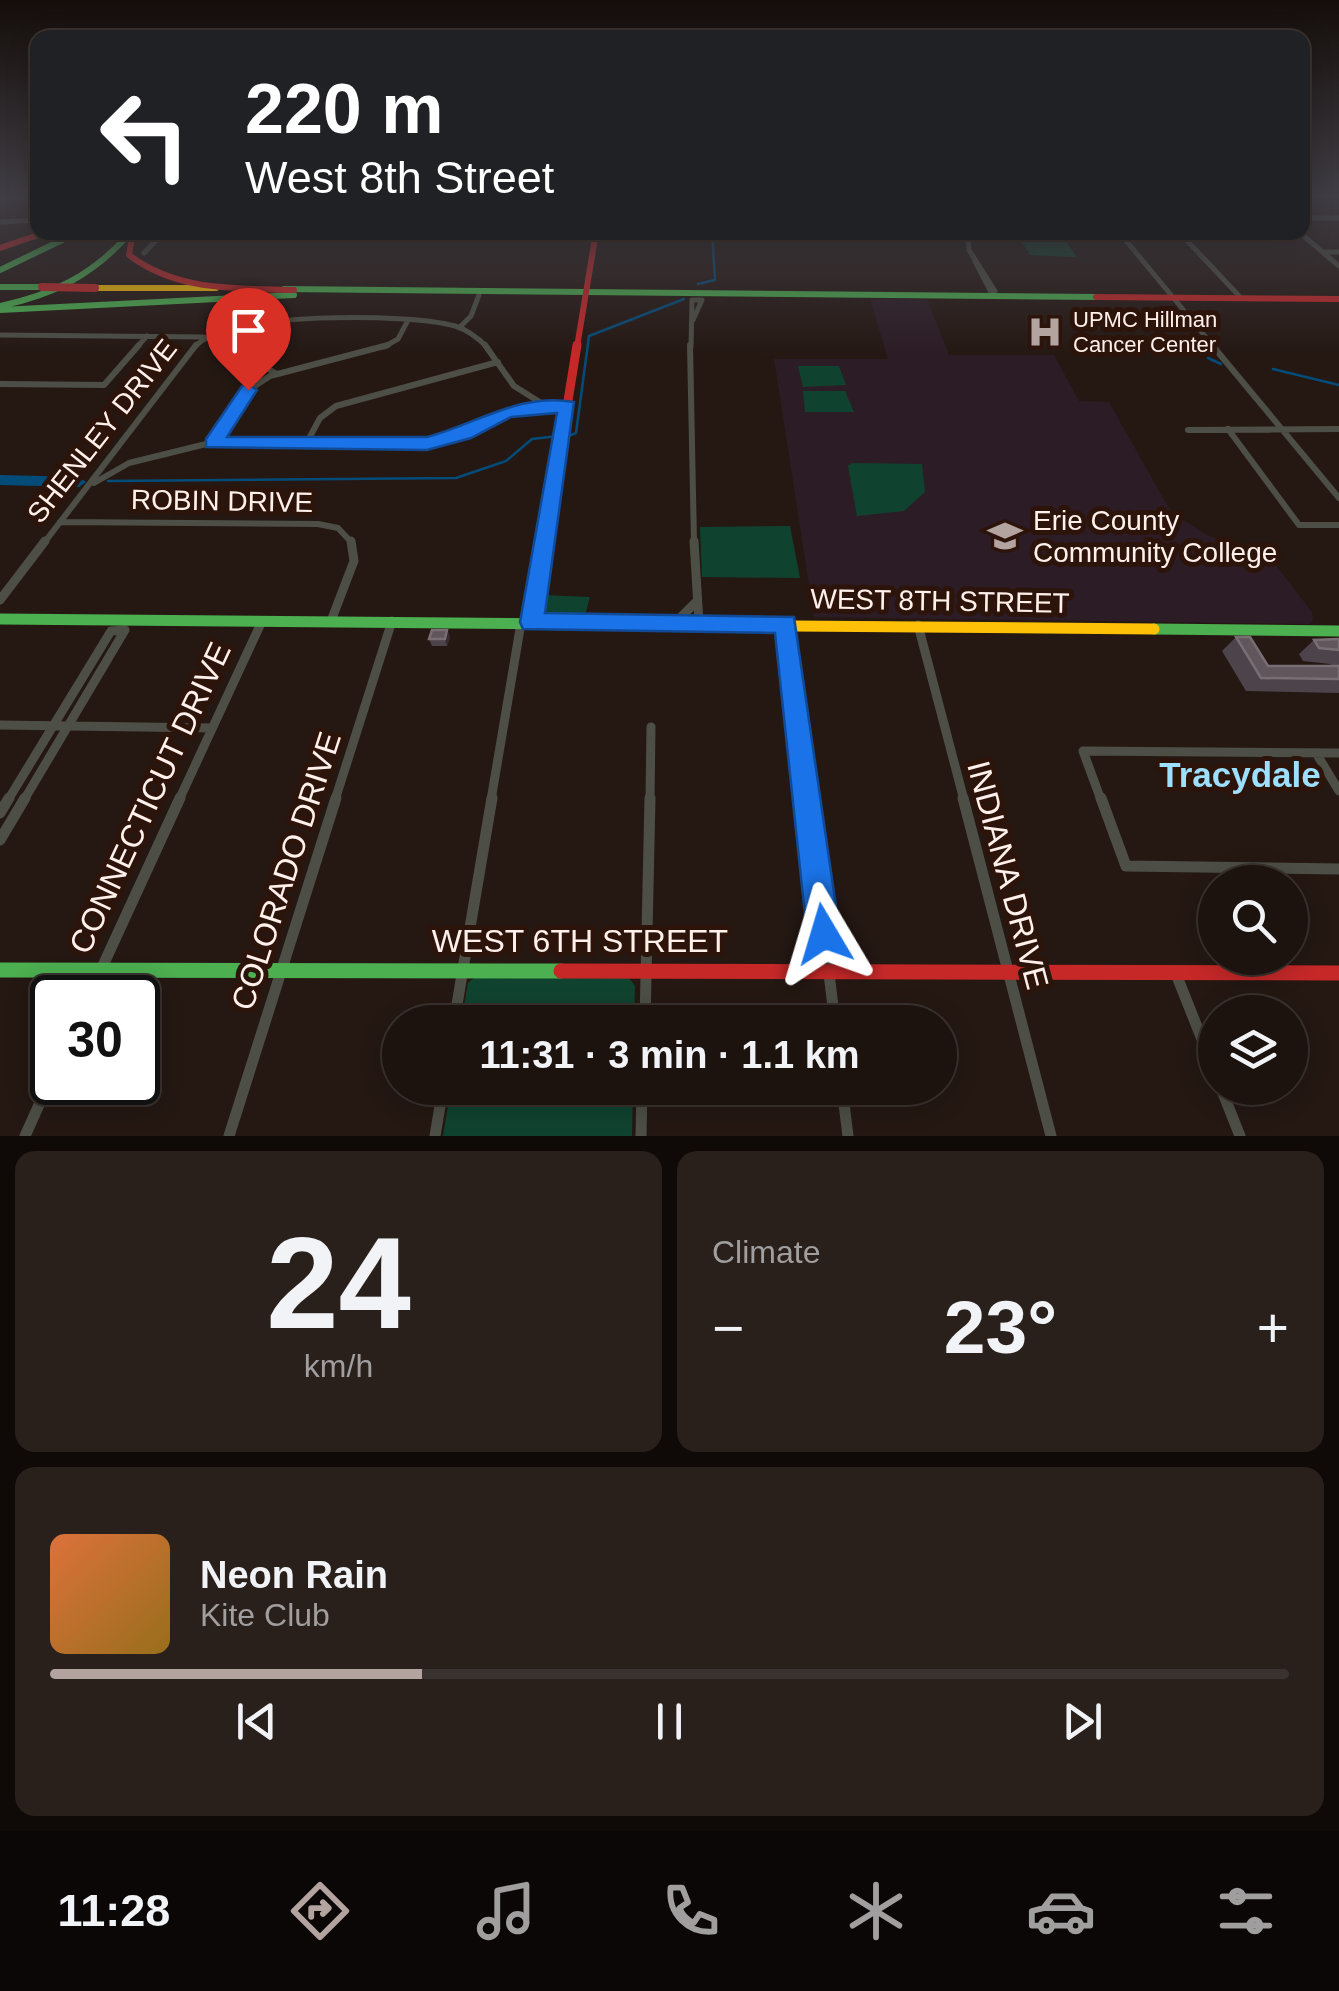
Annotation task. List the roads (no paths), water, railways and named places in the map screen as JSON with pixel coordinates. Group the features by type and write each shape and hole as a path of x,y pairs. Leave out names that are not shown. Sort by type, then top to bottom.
{"main road":[{"path":"0,266 30,250"},
{"path":"0,266 37,250"},
{"path":"0,308 44,297 85,280 108,264 118,250"},
{"path":"130,250 130,255 152,272 204,284 294,290"},
{"path":"526,622 563,437 594,250"},
{"path":"0,287 1339,299"},
{"path":"0,308 250,296 588,294"},
{"name":"WEST 8TH STREET","path":"0,620 1339,631"},
{"name":"WEST 6TH STREET","path":"0,970 282,967 1339,973"}],"street":[{"path":"144,253 147,250"},
{"path":"969,250 992,296"},
{"path":"1134,250 1339,498"},
{"path":"1195,250 1241,298"},
{"path":"1321,250 1339,266"},
{"path":"1323,252 1339,252"},
{"path":"460,327 471,316 479,295"},
{"path":"697,296 702,300 692,320 695,603 700,623"},
{"path":"0,335 204,337 228,325 250,322 406,322 460,327 483,338 516,392 546,406"},
{"path":"247,391 278,374 383,348 398,339 406,322"},
{"path":"0,384 104,385 146,336"},
{"name":"SHENLEY DRIVE","path":"0,600 204,337"},
{"path":"213,443 247,391 256,361 264,359 268,369 278,374"},
{"path":"306,444 322,415 336,406 498,362"},
{"path":"507,411 516,392"},
{"path":"86,489 132,460 172,446 437,442 507,411 568,406"},
{"path":"1228,429 1299,525 1339,526"},
{"path":"1188,430 1339,429"},
{"path":"113,454 132,460"},
{"name":"ROBIN DRIVE","path":"60,522 312,524 338,528 351,537 356,551 331,621"},
{"path":"675,623 695,603"},
{"name":"CONNECTICUT DRIVE","path":"99,975 262,621"},
{"name":"COLORADO DRIVE","path":"229,1136 392,622"},
{"path":"457,1005 526,622"},
{"path":"0,813 110,632 122,624 124,630 0,840"},
{"path":"786,624 833,1005"},
{"name":"INDIANA DRIVE","path":"918,626 1052,1136"},
{"path":"0,726 212,728"},
{"path":"645,1005 651,728"},
{"path":"1339,754 1083,751 1126,866 1339,868"},
{"path":"1316,753 1339,791"},
{"path":"1176,972 1198,1028"},
{"path":"25,1136 39,1105"},
{"path":"435,1136 440,1105"},
{"path":"642,1105 642,1136"},
{"path":"844,1105 848,1136"},
{"path":"1228,1105 1240,1136"}],"waterway":[{"path":"698,284 715,280 713,250"},
{"path":"566,437 576,433 589,336 684,299"},
{"path":"1153,353 1176,354"},
{"path":"1208,358 1221,364"},
{"path":"1273,369 1339,385"},
{"path":"108,481 456,478 506,461 532,439 558,436"},
{"path":"0,480 79,482"}],"place":[{"name":"UPMC Hillman Cancer Center","path":"1045,332"},
{"name":"Erie County Community College","path":"1005,536"}],"district":[{"name":"Tracydale","path":"1240,774"}]}
